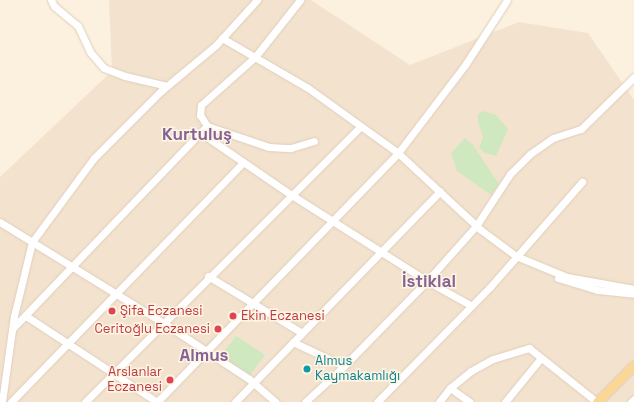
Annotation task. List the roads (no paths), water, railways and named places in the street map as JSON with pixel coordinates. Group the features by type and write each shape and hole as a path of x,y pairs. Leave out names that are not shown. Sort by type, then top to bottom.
{"main road":[{"path":"597,402 634,365"}],"street":[{"path":"51,0 78,26 90,52 104,68 167,86"},
{"path":"2,402 12,329 32,242 94,158 167,86 222,38 257,0"},
{"path":"300,0 255,57 201,104 200,115 207,126 269,148 291,148 314,141"},
{"path":"26,316 69,343 112,374 157,402 334,221 398,153 465,65 507,0"},
{"path":"222,38 308,88 398,153 476,226 515,258 574,285 634,294"},
{"path":"305,402 344,366 427,281 476,226 510,174 530,154 553,138 581,129 634,77"},
{"path":"12,329 207,126"},
{"path":"84,402 290,194 360,126"},
{"path":"201,133 290,194 427,281 472,306"},
{"path":"10,402 117,294 243,163"},
{"path":"378,402 472,306 582,182"},
{"path":"235,402 440,191"},
{"path":"0,222 162,322 253,383 276,402"},
{"path":"515,258 567,277 634,289"},
{"path":"208,276 302,333"},
{"path":"293,342 344,366"},
{"path":"439,402 450,388 471,371 493,359 529,348 597,402"},
{"path":"505,402 542,358"},
{"path":"450,388 470,402"},
{"path":"631,402 634,399"}],"place":[{"name":"Şifa Eczanesi","path":"112,311"},
{"name":"Ekin Eczanesi","path":"233,316"},
{"name":"Ceritoğlu Eczanesi","path":"218,329"},
{"name":"Almus Kaymakamlığı","path":"307,369"},
{"name":"Arslanlar Eczanesi","path":"170,380"}],"district":[{"name":"Kurtuluş","path":"197,135"},
{"name":"İstiklal","path":"429,282"},
{"name":"Almus","path":"204,356"}]}
